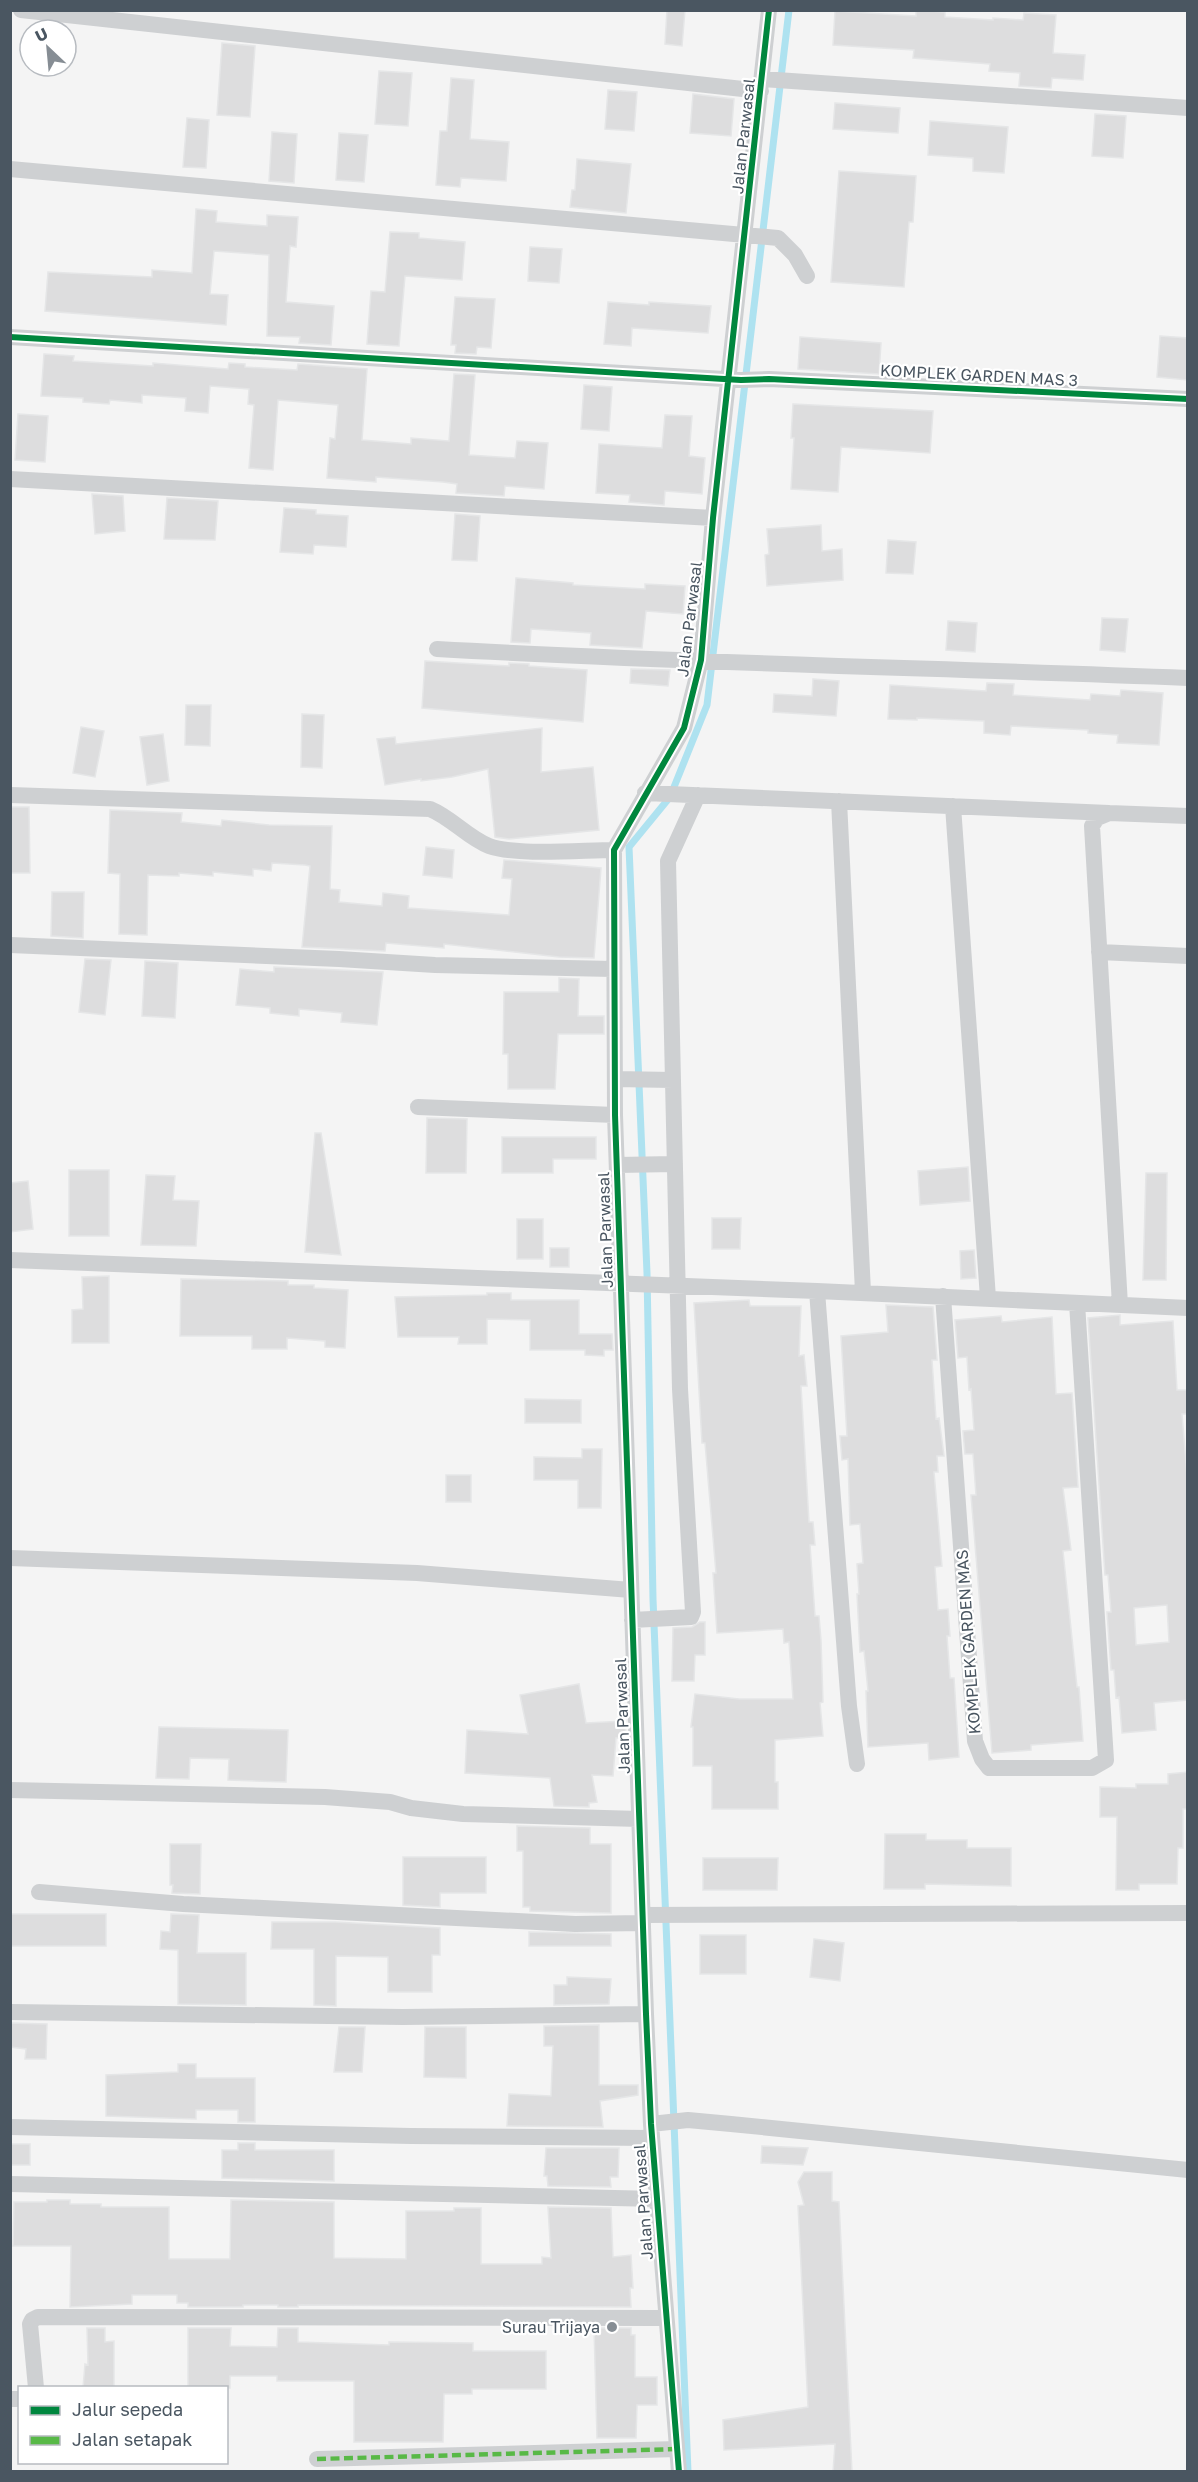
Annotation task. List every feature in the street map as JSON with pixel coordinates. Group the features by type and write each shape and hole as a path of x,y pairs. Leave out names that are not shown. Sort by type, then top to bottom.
{"street":[{"path":"21,10 762,85 795,82 1188,108"},
{"name":"Jalan Parwasal","path":"679,2472 665,2318 657,2199 656,2127 646,2014 646,1918 639,1819 638,1620 631,1590 625,1165 615,1115 622,1079 613,969 614,850 684,729 705,660 713,518 735,380 769,10"},
{"path":"10,169 778,238 795,255 807,276"},
{"name":"KOMPLEK GARDEN MAS 3","path":"10,337 735,380 770,379 1188,399"},
{"path":"10,479 713,518"},
{"path":"437,650 608,659 705,660 1188,678"},
{"path":"645,793 1188,816"},
{"path":"10,795 430,809 442,814 487,846 506,850 614,850"},
{"path":"638,1620 691,1617 694,1604 680,1389 668,861 698,795"},
{"path":"839,801 863,1292"},
{"path":"953,806 988,1298"},
{"path":"1109,813 1097,818 1092,826 1120,1305"},
{"path":"10,945 435,965 613,969"},
{"path":"1099,952 1188,956"},
{"path":"622,1079 673,1080"},
{"path":"418,1107 615,1115"},
{"path":"625,1165 675,1164"},
{"path":"10,1260 628,1285 817,1290 1188,1308"},
{"path":"817,1290 849,1706 857,1764"},
{"name":"KOMPLEK GARDEN MAS","path":"943,1296 975,1741 982,1759 989,1768 1092,1768 1106,1760 1077,1303"},
{"path":"10,1558 417,1573 631,1590"},
{"path":"10,1790 325,1797 390,1802 411,1808 463,1814 639,1819"},
{"path":"39,1892 194,1904 575,1924 678,1916 1188,1913"},
{"path":"10,2012 403,2017 646,2014"},
{"path":"10,2127 433,2136 656,2127 688,2120 869,2136 1188,2170"},
{"path":"10,2184 657,2199"},
{"path":"36,2386 30,2324 38,2317 665,2318"},
{"path":"317,2459 676,2449"}],"building":[{"path":"667,10 685,10 682,46 665,44"},
{"path":"916,10 945,12 945,17 993,20 993,18 1023,20 1024,13 1056,15 1053,53 1085,55 1083,80 1052,78 1051,88 1019,86 1020,73 989,71 990,64 913,58 914,50 833,45 835,11 916,16"},
{"path":"222,43 255,46 250,117 217,115"},
{"path":"379,71 412,73 408,126 375,124"},
{"path":"451,78 474,80 470,139 509,142 506,181 461,178 460,187 436,185 440,131 447,131"},
{"path":"608,90 637,92 634,131 605,129"},
{"path":"693,94 734,99 731,136 690,133"},
{"path":"835,103 900,108 898,133 833,129"},
{"path":"1095,114 1126,116 1123,158 1092,156"},
{"path":"187,118 209,120 206,168 183,167"},
{"path":"930,121 1008,127 1004,173 973,171 973,158 928,155"},
{"path":"272,132 297,134 294,183 269,181"},
{"path":"339,133 368,135 364,182 336,180"},
{"path":"577,159 631,164 626,213 570,207 572,190 575,190"},
{"path":"839,171 916,176 913,222 909,222 904,287 831,282"},
{"path":"196,209 217,211 216,222 267,226 267,215 298,217 296,247 290,246 286,302 334,306 331,345 299,343 300,337 267,336 269,255 214,251 210,294 228,295 226,325 45,311 48,272 152,277 152,270 192,273"},
{"path":"390,232 419,233 419,238 465,242 462,280 405,276 399,346 367,344 371,291 385,292"},
{"path":"530,247 562,249 559,283 528,281"},
{"path":"455,297 495,299 491,348 477,347 476,354 455,353 456,345 451,345"},
{"path":"608,302 711,306 708,333 632,328 631,346 604,344"},
{"path":"1160,336 1188,338 1187,380 1157,377"},
{"path":"800,337 881,343 879,374 798,369"},
{"path":"44,354 74,356 73,361 153,366 153,363 228,369 229,363 245,364 245,367 297,370 298,364 367,369 362,440 411,444 411,438 449,441 454,374 475,375 469,455 515,458 517,441 548,443 544,489 505,486 504,496 456,493 457,484 443,482 376,477 376,482 327,478 330,438 335,439 338,405 278,400 273,470 249,468 254,405 248,404 249,389 210,386 208,413 185,411 186,398 142,395 142,403 110,400 109,404 83,402 83,398 41,396"},
{"path":"584,385 612,387 609,431 581,429"},
{"path":"793,404 933,411 930,453 841,447 838,492 791,489"},
{"path":"18,414 48,416 45,462 15,460"},
{"path":"665,415 692,416 689,456 705,458 702,494 665,491 664,505 629,502 630,495 596,493 599,444 662,448"},
{"path":"92,494 123,496 125,531 95,534"},
{"path":"167,498 218,501 215,540 164,539"},
{"path":"284,508 316,510 316,514 348,516 346,547 314,545 313,554 280,552"},
{"path":"455,514 480,516 477,561 452,560"},
{"path":"821,525 822,551 842,549 843,580 767,586 765,555 769,554 767,529"},
{"path":"888,540 916,542 913,574 886,573"},
{"path":"516,578 573,583 573,585 645,589 645,584 685,586 683,614 646,611 642,648 590,645 591,633 531,629 530,643 511,642"},
{"path":"1102,618 1128,619 1125,652 1100,650"},
{"path":"948,621 977,623 975,652 946,650"},
{"path":"425,661 509,666 509,663 529,664 529,666 587,670 583,722 422,708"},
{"path":"631,669 670,670 668,686 630,683"},
{"path":"813,679 839,681 836,716 773,712 774,694 812,696"},
{"path":"987,683 1014,684 1013,695 1090,700 1091,694 1120,696 1121,690 1163,693 1159,745 1117,743 1118,735 1088,733 1088,730 1011,726 1010,735 984,733 984,721 888,719 890,685 986,691"},
{"path":"186,705 211,705 210,746 185,745"},
{"path":"302,714 324,715 322,768 301,767"},
{"path":"81,727 104,731 95,777 73,773"},
{"path":"542,728 541,772 593,767 599,830 509,839 495,837 488,769 452,777 385,785 377,739 395,737 396,744"},
{"path":"163,734 169,781 147,785 140,737"},
{"path":"10,807 29,807 30,873 10,873"},
{"path":"110,810 182,813 181,822 221,826 222,820 269,825 332,826 330,889 340,890 339,902 382,906 383,893 409,896 408,908 509,915 512,879 502,878 504,860 601,868 594,958 559,957 444,944 444,948 386,943 385,951 302,947 310,866 272,863 271,871 253,869 253,876 213,872 213,876 179,873 179,876 148,875 147,935 119,934 120,874 108,873"},
{"path":"426,847 454,850 452,878 423,875"},
{"path":"52,892 84,892 83,938 51,936"},
{"path":"85,959 111,960 105,1015 79,1012"},
{"path":"145,961 178,963 175,1018 142,1016"},
{"path":"274,967 383,972 377,1025 341,1022 342,1013 299,1009 299,1016 270,1013 270,1008 236,1005 240,969 274,972"},
{"path":"559,978 579,979 578,1016 604,1016 604,1034 558,1034 555,1089 508,1089 508,1054 503,1054 504,992 559,992"},
{"path":"427,1118 467,1119 466,1173 426,1173"},
{"path":"315,1133 321,1133 341,1255 305,1252"},
{"path":"502,1137 596,1137 596,1159 553,1159 553,1173 502,1173"},
{"path":"968,1167 970,1201 920,1205 918,1171"},
{"path":"69,1170 109,1170 109,1236 69,1236"},
{"path":"1146,1173 1167,1173 1166,1280 1143,1280"},
{"path":"146,1175 175,1176 173,1200 199,1201 196,1246 141,1245"},
{"path":"28,1181 33,1229 10,1232 10,1183"},
{"path":"712,1218 741,1218 740,1249 712,1249"},
{"path":"517,1219 543,1219 543,1259 517,1259"},
{"path":"550,1248 569,1248 569,1267 550,1267"},
{"path":"974,1250 976,1278 961,1279 960,1251"},
{"path":"109,1276 109,1343 72,1343 72,1310 83,1309 82,1277"},
{"path":"181,1279 288,1281 288,1285 314,1285 314,1288 348,1290 345,1348 325,1347 325,1341 287,1338 287,1349 252,1349 252,1336 180,1336"},
{"path":"487,1293 511,1293 511,1300 579,1300 579,1334 612,1334 613,1350 604,1350 604,1356 585,1355 585,1350 530,1350 530,1320 487,1319 487,1344 458,1344 459,1337 398,1337 395,1297 487,1295"},
{"path":"749,1300 750,1306 801,1306 799,1356 804,1355 807,1386 801,1386 809,1522 813,1522 815,1545 810,1545 815,1616 819,1616 821,1640 823,1702 820,1703 823,1736 775,1740 775,1782 778,1782 778,1809 712,1809 712,1766 693,1766 693,1727 691,1727 695,1694 739,1699 793,1699 789,1642 784,1643 783,1629 717,1633 713,1573 716,1573 705,1443 702,1443 694,1303"},
{"path":"886,1305 933,1307 937,1360 932,1360 936,1419 939,1418 944,1456 937,1456 938,1472 934,1472 942,1566 935,1567 938,1610 948,1609 950,1678 954,1678 959,1757 929,1760 928,1743 868,1747 866,1691 868,1691 864,1651 860,1652 857,1594 859,1594 857,1564 863,1563 860,1524 850,1525 848,1459 842,1460 840,1436 847,1436 841,1336 888,1332"},
{"path":"1120,1315 1120,1325 1173,1321 1177,1390 1188,1390 1188,1414 1182,1414 1188,1488 1188,1700 1154,1703 1156,1730 1122,1733 1119,1697 1116,1698 1114,1670 1111,1670 1107,1612 1111,1612 1108,1575 1105,1575 1088,1318","holes":["1167,1605 1169,1642 1136,1645 1134,1608"]},
{"path":"1001,1316 1002,1322 1052,1317 1056,1394 1072,1393 1078,1487 1063,1488 1071,1550 1063,1551 1083,1741 1031,1745 1031,1750 992,1753 971,1495 976,1495 973,1454 965,1454 963,1431 974,1430 971,1389 969,1390 967,1357 958,1358 955,1320"},
{"path":"525,1399 581,1400 581,1423 525,1423"},
{"path":"582,1449 602,1449 601,1508 578,1508 578,1480 534,1480 534,1457 582,1458"},
{"path":"446,1475 471,1475 471,1502 446,1502"},
{"path":"705,1622 705,1655 695,1655 694,1681 672,1681 673,1628 692,1627"},
{"path":"579,1684 586,1723 625,1721 626,1738 616,1738 613,1776 592,1775 597,1802 589,1803 589,1807 554,1806 550,1778 465,1773 467,1730 528,1734 520,1695"},
{"path":"159,1727 288,1730 286,1782 228,1780 229,1759 190,1758 189,1779 156,1778"},
{"path":"1188,1772 1188,1809 1183,1809 1183,1848 1178,1848 1177,1884 1139,1884 1139,1890 1116,1890 1117,1817 1100,1817 1100,1787 1136,1788 1136,1784 1168,1784 1168,1774"},
{"path":"517,1826 590,1828 590,1844 611,1844 611,1913 530,1911 530,1907 523,1907 523,1851 517,1851"},
{"path":"885,1834 926,1834 926,1840 967,1840 967,1848 1011,1848 1011,1886 925,1884 925,1889 884,1889"},
{"path":"170,1844 201,1844 200,1894 172,1893"},
{"path":"403,1857 486,1857 486,1893 440,1893 440,1907 403,1905"},
{"path":"703,1858 778,1858 777,1890 703,1890"},
{"path":"10,1914 106,1914 106,1946 10,1946"},
{"path":"171,1914 199,1915 197,1953 246,1953 246,2005 178,2004 178,1950 160,1949 161,1931 170,1932"},
{"path":"272,1922 335,1922 440,1928 440,1955 432,1955 432,1992 388,1992 388,1957 336,1956 336,2006 314,2005 314,1949 271,1949"},
{"path":"529,1932 611,1934 611,1946 529,1946"},
{"path":"700,1935 746,1935 746,1974 700,1974"},
{"path":"814,1939 844,1943 840,1981 810,1977"},
{"path":"567,1977 611,1979 609,2004 554,2005 554,1985 567,1985"},
{"path":"10,2023 47,2024 46,2059 25,2059 26,2049 10,2047"},
{"path":"599,2025 599,2085 638,2085 638,2095 600,2101 603,2127 507,2126 509,2094 551,2096 553,2046 544,2046 544,2026"},
{"path":"339,2027 365,2027 362,2072 334,2072"},
{"path":"425,2027 466,2027 466,2078 424,2077"},
{"path":"178,2064 196,2064 196,2078 255,2078 255,2122 238,2122 238,2110 196,2110 196,2119 106,2116 106,2075 178,2072"},
{"path":"238,2143 255,2143 255,2150 334,2150 334,2181 222,2178 222,2150 238,2150"},
{"path":"10,2144 30,2144 30,2165 10,2165"},
{"path":"762,2146 808,2148 803,2165 761,2163"},
{"path":"546,2148 619,2148 618,2177 610,2177 611,2187 548,2186 547,2176 544,2176"},
{"path":"804,2172 832,2172 832,2201 839,2202 852,2472 833,2472 835,2444 724,2450 723,2420 808,2407 798,2206 804,2205 798,2182"},
{"path":"47,2200 70,2200 70,2204 101,2204 101,2207 169,2207 169,2259 230,2259 231,2200 334,2202 334,2258 406,2259 406,2211 454,2211 454,2208 481,2208 481,2264 542,2264 542,2257 551,2258 548,2207 611,2208 613,2257 631,2255 633,2288 630,2288 631,2307 298,2305 298,2307 278,2307 278,2305 243,2305 243,2307 188,2307 188,2303 177,2303 177,2295 132,2295 132,2304 70,2307 71,2246 13,2246 14,2202 47,2202"},
{"path":"87,2328 105,2328 105,2342 114,2341 114,2386 83,2386 85,2364 88,2365"},
{"path":"188,2328 231,2328 230,2346 277,2347 278,2328 298,2328 298,2342 389,2345 389,2342 473,2343 473,2351 546,2351 546,2389 472,2389 472,2394 444,2394 443,2442 354,2442 354,2381 277,2381 277,2376 230,2376 230,2388 228,2386 188,2386"},
{"path":"594,2328 631,2328 631,2335 635,2335 635,2377 657,2377 657,2405 637,2405 636,2438 597,2438"}],"waterway":[{"path":"688,2472 653,1599 647,1273 629,847 670,797 707,705 789,10"}],"marked path":[{"path":"317,2459 677,2449"}],"cycle path":[{"path":"679,2472 651,2124 646,2014 615,1115 614,850 684,728 701,660 713,518 769,10"},
{"path":"10,337 741,380 769,379 1188,399"}],"place":[{"name":"Surau Trijaya","path":"612,2327"}]}
